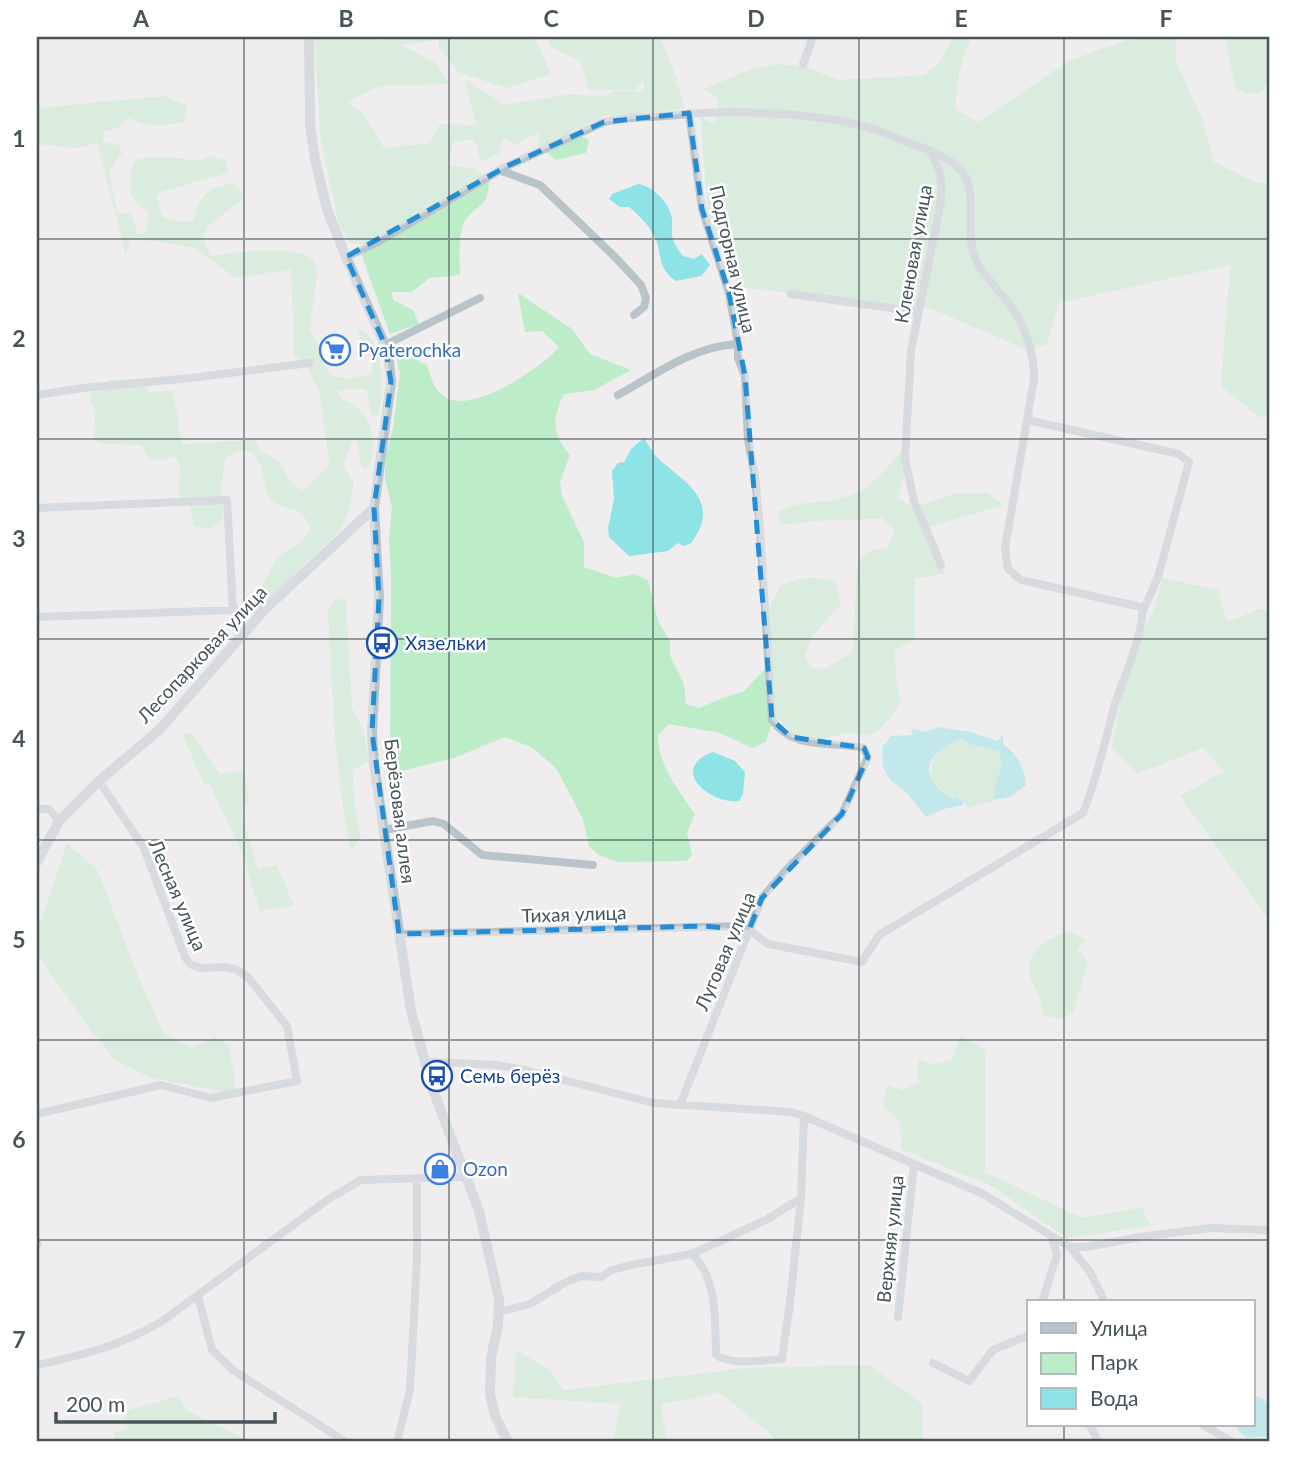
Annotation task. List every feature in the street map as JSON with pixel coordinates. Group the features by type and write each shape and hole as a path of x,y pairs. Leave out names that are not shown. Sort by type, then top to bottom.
{"street":[{"name":"Берёзовая аллея","path":"309,37 310,123 314,160 327,209 385,345 391,382 374,508 379,598 372,733 374,765 411,1011 427,1068 487,1240 499,1299 490,1394 495,1416 508,1442"},
{"path":"803,64 813,37"},
{"path":"346,257 376,243 499,170 604,122 619,118 689,113 809,117 873,129 930,150"},
{"name":"Подгорная улица","path":"689,113 702,209 729,293 738,358 745,376 748,440 755,477 760,536"},
{"name":"Кленовая улица","path":"930,150 943,182 911,351 905,458 914,501 941,565"},
{"name":"Кленовая улица","path":"930,150 958,167 966,177 969,189 970,242 975,258 983,273 1009,302 1029,342 1034,379 1005,548 1008,569 1021,580 1141,607 1143,611"},
{"path":"499,170 540,186 616,258 641,285 646,298 644,307 634,315"},
{"path":"791,294 919,312"},
{"path":"385,345 480,298"},
{"path":"618,395 689,355 728,344 738,344"},
{"path":"37,396 83,388 310,363"},
{"path":"749,930 768,944 862,962 879,935 1083,813 1095,783 1143,611 1158,577 1189,462 1179,454 1032,422 1028,416"},
{"path":"37,508 227,500 233,611"},
{"name":"Лесопарковая улица","path":"37,862 59,821 99,780 160,729 265,609 374,508"},
{"name":"Луговая улица","path":"680,1104 762,898 842,814 868,757 864,748 811,744 791,737 778,729 772,720 760,536"},
{"path":"37,617 265,609"},
{"name":"Лесная улица","path":"37,1114 160,1085 211,1098 297,1081 287,1026 247,976 235,969 224,967 200,968 190,964 184,957 144,848 99,780"},
{"path":"37,809 49,809 59,821"},
{"path":"384,830 433,821 444,824 482,855 593,865"},
{"name":"Тихая улица","path":"399,934 704,926 744,926 749,930"},
{"path":"427,1068 434,1062 496,1065 653,1103 791,1112 804,1116 983,1194 1070,1247 1090,1272 1104,1300"},
{"path":"692,1254 698,1260 713,1298 716,1315 716,1355 739,1361 782,1359 801,1198 804,1116"},
{"name":"Верхняя улица","path":"898,1317 914,1164"},
{"path":"37,1365 101,1350 133,1339 162,1322 330,1198 361,1180 466,1177"},
{"path":"397,1442 410,1390 417,1260 417,1179"},
{"path":"499,1312 530,1304 581,1276 601,1277 612,1270 631,1265 692,1254 766,1220 801,1198"},
{"path":"1057,1255 1070,1247 1087,1247 1210,1228 1270,1230"},
{"path":"1043,1300 1057,1255 1052,1237"},
{"path":"198,1296 212,1350 233,1370 346,1442"},
{"path":"933,1363 969,1381 993,1350 1027,1336"},
{"path":"1090,1426 1098,1442"},
{"path":"1205,1426 1233,1442"}],"highlighted area":[{"path":"689,113 702,209 729,293 745,376 772,720 791,737 864,748 868,757 842,814 762,898 749,930 704,926 399,934 372,732 379,598 374,508 391,382 385,345 346,257 507,166 604,122"}],"green space":[{"path":"315,37 376,37 379,40 386,37 534,37 551,74 506,88 458,72 439,47 439,40 401,45 434,62 450,84 380,86 347,102 362,112 384,148 430,143 440,124 476,125 465,80 505,105 571,94 606,96 615,91 645,91 643,81 635,90 589,90 580,61 552,48 545,37 660,37 685,107 680,110 604,116 567,135 575,133 589,140 586,153 556,160 537,145 540,133 515,145 503,138 499,154 481,161 474,139 453,142 449,166 473,168 489,179 487,196 464,223 460,241 460,275 430,278 411,292 392,292 393,300 413,310 419,324 390,334 362,256 367,244 350,243 339,224 320,135"},
{"path":"954,37 971,37 959,73 955,109 978,122 1070,60 1138,37 1176,37 1176,62 1203,121 1214,162 1254,182 1270,183 1270,416 1259,417 1221,386 1230,265 1059,303 1047,344 1027,350 930,308 738,287 709,224 700,116 715,122 718,99 704,89 756,67 778,64 805,67 839,80 925,75 939,62"},
{"path":"1225,37 1270,37 1270,84 1259,94 1245,93 1235,88"},
{"path":"165,96 188,106 184,121 156,126 129,118 117,128 104,131 103,142 119,145 122,153 109,171 117,213 131,214 138,234 145,232 149,214 133,198 130,186 132,167 138,158 180,158 196,161 210,156 225,160 228,173 161,192 156,196 162,216 178,221 194,220 198,205 206,194 218,187 234,184 243,194 241,201 209,225 203,237 210,256 269,250 300,253 311,258 317,272 310,332 328,371 342,378 372,373 371,359 360,339 359,328 368,335 378,355 381,394 378,416 371,414 365,389 337,390 343,399 358,408 370,428 373,444 369,468 363,469 358,446 353,439 344,463 353,481 353,487 350,507 340,531 265,602 261,597 262,591 273,566 285,552 302,540 310,529 303,515 279,505 268,495 256,457 249,452 239,452 225,458 221,491 223,519 214,527 202,528 194,525 189,504 179,494 180,466 177,459 150,459 141,445 105,444 94,440 95,412 90,399 91,393 109,380 138,380 150,393 173,390 182,444 254,440 261,452 277,461 291,481 303,490 328,466 319,391 307,366 294,354 291,269 236,278 193,247 130,238 126,255 97,143 75,148 37,144 37,108"},
{"path":"518,293 572,329 590,354 631,370 594,390 564,394 556,418 557,433 570,455 560,481 562,496 584,542 584,567 616,578 634,574 648,580 658,621 670,641 670,655 684,684 686,704 699,708 743,692 770,664 767,613 780,586 795,581 820,578 835,582 841,604 812,637 805,655 811,667 824,669 853,652 857,563 870,551 887,548 894,530 883,518 780,525 778,512 801,504 834,500 860,491 881,474 900,452 906,469 898,499 916,507 957,493 988,493 1004,505 928,527 926,544 945,573 915,579 915,639 895,650 896,678 901,702 876,732 865,735 843,734 810,742 797,737 781,720 771,726 766,742 752,748 720,733 669,724 658,735 665,767 695,814 687,833 692,856 686,861 618,862 597,854 589,846 583,819 556,768 531,747 505,737 454,758 390,774 389,538 392,508 385,478 386,455 393,428 400,373 394,349 427,365 435,387 445,397 457,401 488,395 522,377 559,347 542,331 525,332"},
{"path":"1162,578 1218,590 1227,622 1260,609 1270,612 1270,921 1180,796 1224,771 1203,748 1137,774 1112,747 1125,675 1156,604"},
{"path":"335,599 346,600 352,708 364,732 369,761 353,770 354,799 361,837 351,850 337,760 333,700 328,609"},
{"path":"191,732 220,774 244,770 249,801 241,812 258,869 277,865 294,906 260,911 240,848 209,783 204,785 183,735"},
{"path":"961,740 1001,751 1001,770 992,801 968,808 959,797 953,800 930,780 929,774 935,757 942,749"},
{"path":"67,843 98,871 140,981 164,1033 193,1048 215,1037 229,1045 236,1088 228,1092 151,1078 115,1060 37,954 37,932"},
{"path":"1070,932 1087,940 1076,950 1085,956 1087,966 1073,1013 1059,1019 1043,1015 1041,1000 1031,980 1029,968 1034,953 1040,947 1054,937"},
{"path":"960,1036 985,1050 985,1172 1082,1218 1142,1207 1150,1226 1067,1238 990,1185 901,1149 900,1122 882,1105 888,1085 903,1090 919,1082 919,1059 931,1064 952,1060"},
{"path":"516,1350 550,1370 563,1390 746,1368 869,1365 922,1404 923,1442 774,1442 774,1437 720,1393 661,1404 666,1437 662,1442 613,1442 621,1404 513,1397"},
{"path":"179,1396 186,1410 251,1442 116,1442 114,1433 128,1429 123,1412"}],"water":[{"path":"638,184 655,192 668,207 673,239 683,256 694,259 702,254 710,265 701,276 676,281 671,277 662,264 657,242 646,223 629,207 620,207 609,199 612,194"},
{"path":"644,438 658,459 682,478 698,496 703,517 691,543 684,546 678,543 668,551 629,556 609,537 608,528 614,499 612,471 618,463 624,462 631,449"},
{"path":"939,727 971,732 997,741 1003,735 1003,744 1022,767 1026,785 1010,797 993,800 1001,768 1000,751 968,744 961,739 943,748 934,757 929,771 930,777 940,789 953,800 957,797 964,801 963,805 926,817 906,792 890,780 883,767 882,747 891,736 913,735 911,728 925,732"},
{"path":"713,752 735,761 745,772 743,794 739,801 717,797 698,784 694,767 700,759"},
{"path":"1254,1395 1264,1399 1270,1406 1270,1436 1248,1438 1238,1431 1236,1426 1254,1426"}],"place":[{"name":"Pyaterochka","path":"335,350"},
{"name":"Хязельки","path":"382,643"},
{"name":"Семь берёз","path":"437,1076"},
{"name":"Ozon","path":"440,1169"}]}
